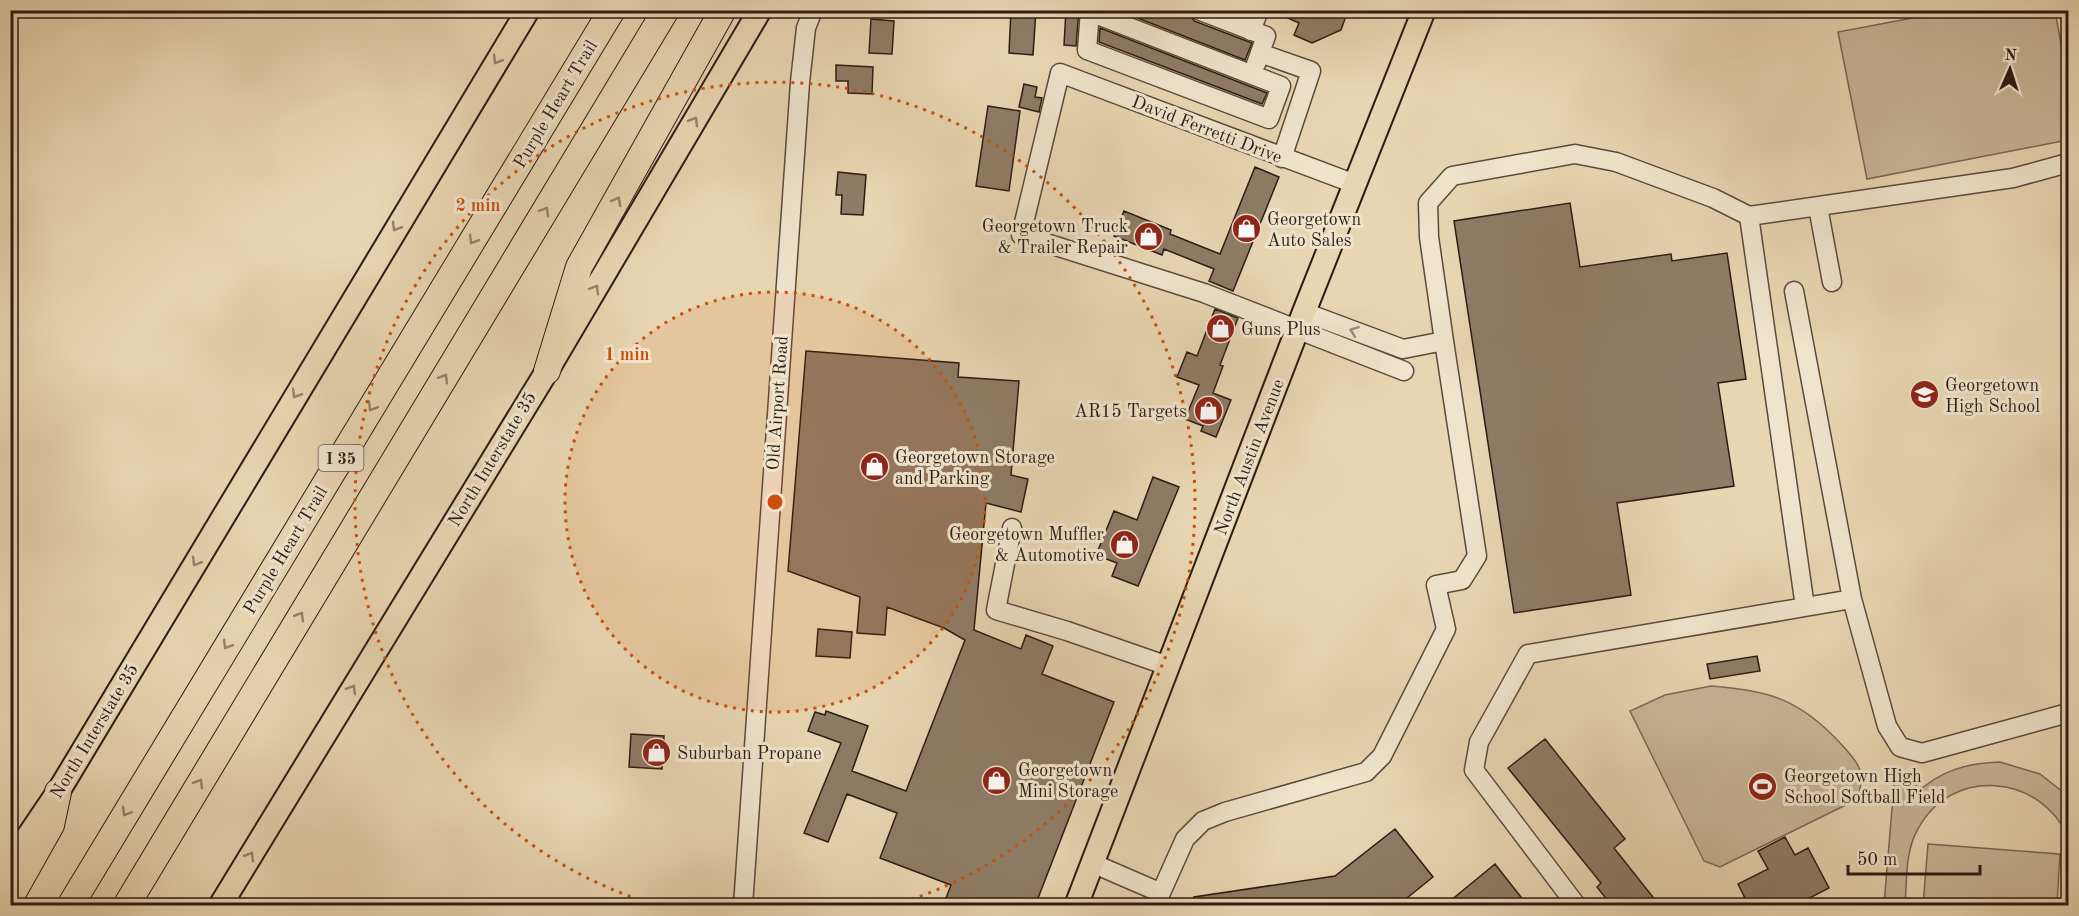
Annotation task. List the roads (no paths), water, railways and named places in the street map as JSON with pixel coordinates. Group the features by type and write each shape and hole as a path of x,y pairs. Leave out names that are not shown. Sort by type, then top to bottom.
{"highway":[{"name":"Purple Heart Trail","path":"69,906 612,10"},
{"name":"I 35","path":"126,906 666,10"},
{"path":"547,370 579,267 723,10"},
{"path":"10,898 51,825 58,792"}],"main road":[{"name":"North Interstate 35","path":"10,863 58,792 528,10"},
{"name":"North Interstate 35","path":"220,906 547,370 760,10"},
{"name":"North Austin Avenue","path":"1076,906 1301,321 1424,10"}],"street":[{"name":"Old Airport Road","path":"743,906 800,82 806,28 813,10"},
{"path":"1198,10 1266,36 1253,75"},
{"path":"1251,31 1259,10"},
{"path":"1090,11 1281,86 1269,119 1087,50 1090,11"},
{"path":"1260,53 1311,71 1282,158"},
{"name":"David Ferretti Drive","path":"1301,321 1021,235 1060,73 1355,184"},
{"path":"1092,863 1157,899 1185,839 1203,821 1226,812 1366,772 1383,756 1446,629 1436,585 1462,580 1477,556 1429,237 1428,203 1452,176 1575,154 1616,162 1713,198 1749,216 2013,178 2068,163"},
{"path":"1818,207 1832,282"},
{"path":"1749,216 1804,607"},
{"path":"1794,291 1852,599 1887,726 1900,747 1922,753 2068,713"},
{"path":"1301,321 1403,349 1444,341"},
{"path":"1301,321 1404,371"},
{"path":"1012,528 996,610 1067,631 1168,666"},
{"path":"1577,906 1474,770 1479,742 1527,654 1852,599"}],"place":[{"name":"Georgetown Auto Sales","path":"1246,229"},
{"name":"Georgetown Truck & Trailer Repair","path":"1149,236"},
{"name":"Guns Plus","path":"1220,329"},
{"name":"Georgetown High School","path":"1924,395"},
{"name":"AR15 Targets","path":"1208,411"},
{"name":"Georgetown Storage and Parking","path":"874,467"},
{"name":"Georgetown Muffler & Automotive","path":"1125,544"},
{"name":"Suburban Propane","path":"656,753"},
{"name":"Georgetown Mini Storage","path":"997,780"},
{"name":"Georgetown High School Softball Field","path":"1763,786"}]}
